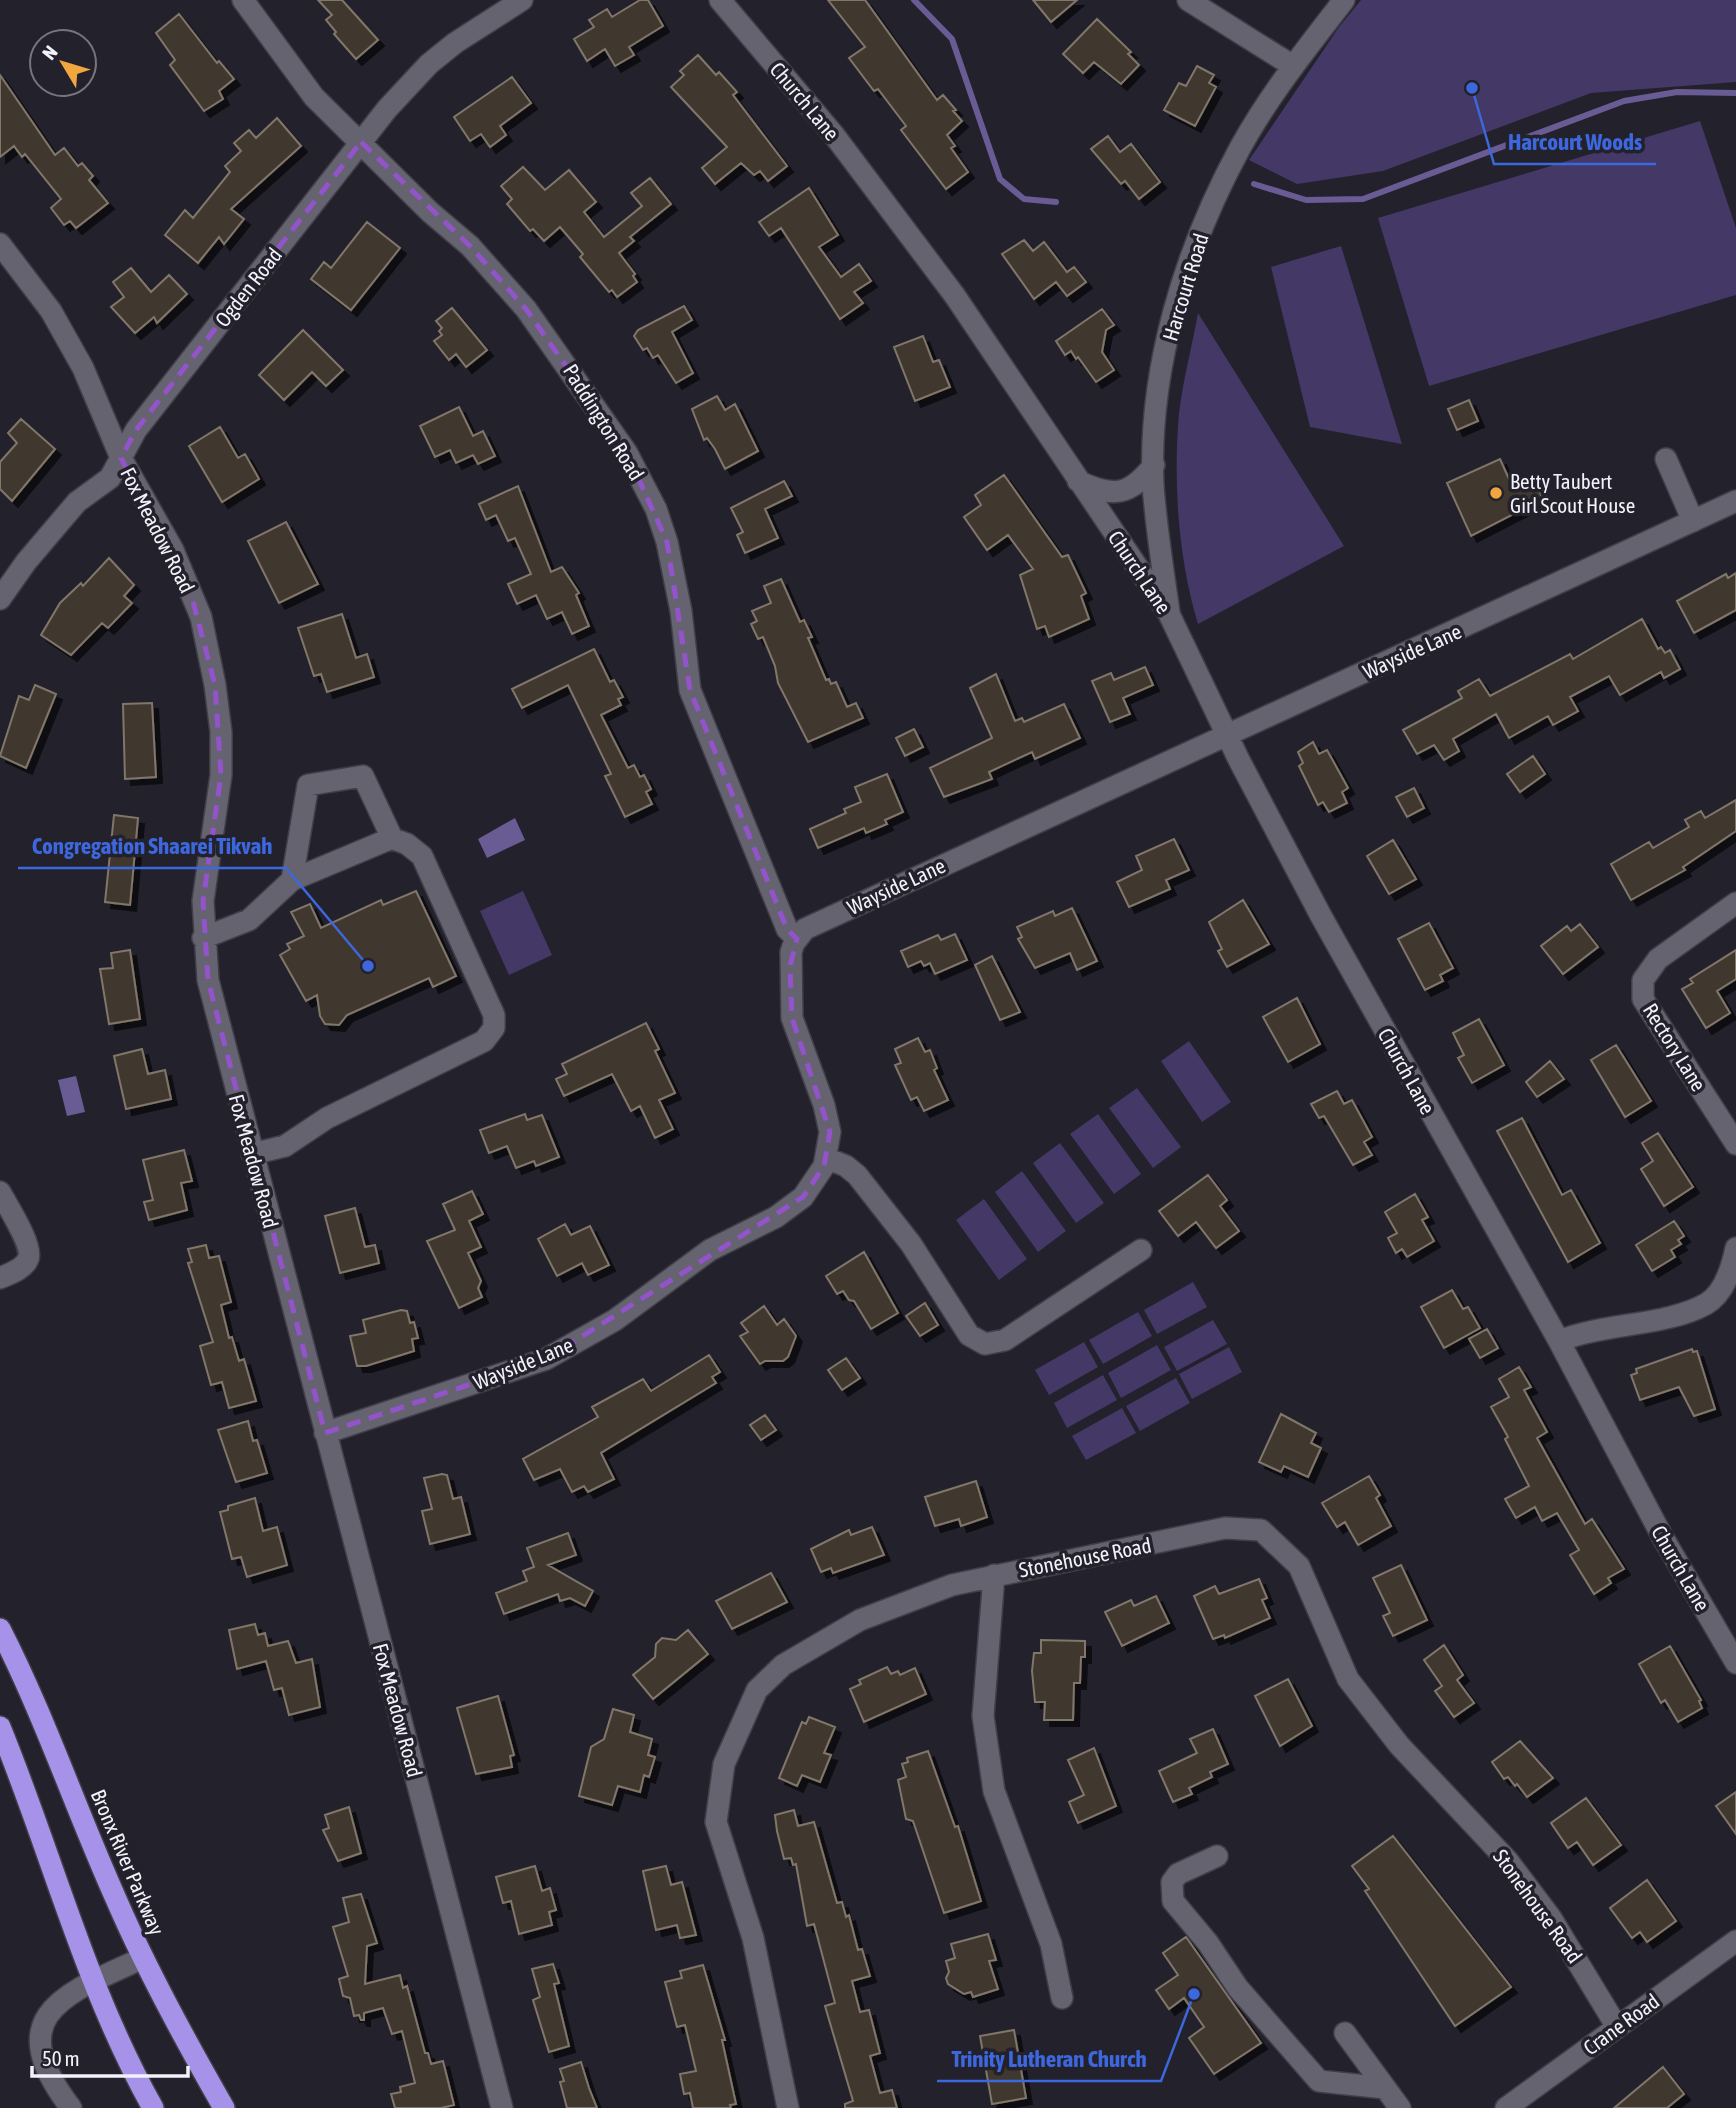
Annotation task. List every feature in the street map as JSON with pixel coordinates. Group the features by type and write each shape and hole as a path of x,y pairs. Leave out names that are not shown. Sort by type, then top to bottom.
{"highway":[{"name":"Bronx River Parkway","path":"0,1629 44,1722 105,1875 143,1958 224,2108"},
{"path":"0,1727 92,1982 117,2041 153,2108"}],"street":[{"name":"Paddington Road","path":"243,0 314,97 430,212 470,246 526,309 627,453 656,509 667,542 681,611 690,690 787,929 797,939"},
{"name":"Ogden Road","path":"0,599 50,532 77,502 110,478 136,430 361,142 429,64 455,43 522,0"},
{"name":"Church Lane","path":"720,0 834,135 955,296 1169,614 1229,733 1239,760 1334,939 1559,1341 1662,1536 1736,1663"},
{"path":"1188,0 1293,66"},
{"name":"Harcourt Road","path":"1169,614 1156,516 1154,465 1160,377 1189,266 1205,222 1240,148 1293,66 1344,0"},
{"name":"Fox Meadow Road","path":"0,244 51,312 70,346 121,458 173,550 201,617 215,685 221,775 203,901 203,938 211,992 502,2108"},
{"path":"1666,459 1693,521"},
{"path":"1078,481 1101,491 1124,491 1141,481 1154,465"},
{"name":"Wayside Lane","path":"325,1433 498,1377 574,1345 615,1320 709,1250 776,1217 803,1197 817,1180 826,1158 830,1132 824,1105 792,1018 790,966 797,939 805,929 1736,501"},
{"path":"292,880 308,785 363,776 391,838"},
{"path":"203,938 249,920 292,880 391,838 407,844 422,856 494,1015 494,1028 484,1041 327,1118 285,1146 252,1154"},
{"name":"Rectory Lane","path":"1736,903 1658,958 1648,970 1641,988 1650,1010 1736,1144"},
{"path":"826,1158 846,1166 857,1175 911,1244 969,1335 985,1344 1005,1340 1141,1250"},
{"path":"0,1192 29,1248 29,1258 23,1266 0,1278"},
{"path":"1559,1341 1686,1312 1708,1303 1728,1278 1736,1248"},
{"name":"Stonehouse Road","path":"788,2108 753,1938 716,1822 723,1764 757,1689 783,1665 860,1620 952,1585 1225,1528 1261,1530 1299,1566 1348,1678 1399,1745 1508,1861 1551,1917 1617,2027"},
{"path":"994,1575 983,1716 994,1791 1051,1944 1062,1998"},
{"path":"1217,1856 1178,1874 1172,1882 1173,1901 1208,1943 1238,1988 1319,2081 1385,2088"},
{"name":"Crane Road","path":"1506,2108 1736,1941"},
{"path":"71,2108 49,2081 38,2049 38,2030 44,2015 61,1997 143,1958"},
{"path":"1345,2033 1400,2108"}],"highlighted area":[{"path":"361,142 470,246 526,309 627,453 667,542 690,690 787,929 797,939 790,966 792,1018 830,1132 824,1166 803,1197 546,1359 325,1433 208,980 203,901 221,775 215,685 190,590 121,458 136,430"}],"shaded area":[{"path":"1361,0 1736,0 1736,82 1591,93 1383,171 1297,184 1249,160 1339,27"},
{"path":"1700,121 1736,228 1736,295 1429,386 1378,218"},
{"path":"1341,246 1402,444 1310,427 1271,267"},
{"path":"1198,313 1344,546 1198,624 1186,573 1179,520 1177,439 1181,401"},
{"path":"515,818 525,840 487,858 478,839"},
{"path":"523,891 552,955 509,975 480,911"},
{"path":"1189,1041 1231,1102 1202,1122 1161,1061"},
{"path":"76,1076 85,1112 67,1116 58,1080"},
{"path":"1137,1088 1181,1147 1153,1168 1109,1108"},
{"path":"1098,1114 1141,1174 1114,1194 1070,1134"},
{"path":"1060,1143 1104,1203 1076,1223 1033,1163"},
{"path":"1022,1171 1066,1231 1038,1252 995,1192"},
{"path":"984,1199 1027,1259 999,1280 956,1220"},
{"path":"1193,1282 1207,1307 1157,1334 1144,1310"},
{"path":"1138,1312 1152,1336 1103,1364 1089,1340"},
{"path":"1213,1320 1227,1344 1177,1371 1164,1347"},
{"path":"1084,1342 1098,1367 1049,1395 1035,1370"},
{"path":"1157,1345 1171,1370 1121,1398 1108,1373"},
{"path":"1229,1347 1242,1372 1192,1399 1179,1374"},
{"path":"1103,1375 1117,1400 1067,1428 1054,1403"},
{"path":"1176,1378 1190,1403 1140,1431 1126,1406"},
{"path":"1122,1408 1136,1433 1086,1460 1072,1436"}],"building":[{"path":"318,0 342,0 378,40 356,59 334,34 336,32 326,20 332,15"},
{"path":"640,0 648,0 663,26 629,47 634,55 615,66 605,49 587,61 574,39 594,27 589,20 607,9 612,17"},
{"path":"828,0 865,0 937,100 943,95 956,110 953,111 962,121 947,135 955,146 951,148 968,172 946,189 901,130 906,126 878,89 874,91 849,58 865,47"},
{"path":"1033,0 1077,0 1051,22"},
{"path":"179,14 217,63 219,61 234,79 219,91 223,99 204,111 170,65 175,60 156,33"},
{"path":"1097,19 1131,52 1128,54 1139,65 1121,84 1094,62 1083,73 1063,54"},
{"path":"698,55 716,75 719,72 737,92 733,95 787,166 768,181 760,171 754,175 741,163 715,184 702,168 727,147 671,87 684,75 680,71"},
{"path":"1197,66 1214,75 1209,83 1216,87 1195,126 1164,110 1179,83 1186,86"},
{"path":"0,75 55,155 64,148 78,166 82,163 93,176 89,180 108,203 76,228 70,221 64,225 51,208 61,199 25,154 22,157 14,146 0,157"},
{"path":"512,77 531,103 500,126 506,135 490,147 481,134 470,141 454,117"},
{"path":"277,118 301,146 231,209 244,219 224,244 219,237 198,263 165,235 185,210 193,218 230,172 225,166 241,151 234,143 249,130 256,138"},
{"path":"1108,136 1120,152 1131,144 1160,182 1139,199 1125,181 1121,184 1091,149"},
{"path":"523,167 545,190 569,170 596,202 584,212 604,237 642,206 631,193 650,178 671,204 630,237 634,241 619,253 635,274 633,276 637,282 617,297 612,290 609,292 580,257 583,254 560,227 544,241 533,229 530,231 507,204 512,199 501,186"},
{"path":"809,188 838,235 819,247 841,277 859,264 871,281 854,292 863,303 840,319 781,228 769,236 759,222"},
{"path":"367,222 400,248 351,310 311,279 324,262 331,268"},
{"path":"1024,240 1033,251 1044,242 1067,272 1074,267 1086,282 1067,296 1056,282 1034,299 1002,254"},
{"path":"131,268 151,292 169,275 187,294 157,323 154,317 135,333 111,307 124,297 113,282"},
{"path":"684,306 692,320 672,332 693,373 676,383 658,355 653,358 647,348 643,350 634,336 638,330"},
{"path":"452,308 487,350 466,367 456,354 449,360 434,341 442,335 439,331 442,328 436,321"},
{"path":"1102,309 1114,325 1106,330 1102,352 1114,370 1096,382 1078,357 1076,359 1071,351 1065,355 1056,341"},
{"path":"303,330 343,370 326,386 312,372 284,400 259,375"},
{"path":"923,336 933,362 939,360 950,387 915,401 894,347"},
{"path":"717,396 725,410 735,404 758,451 725,469 715,449 707,438 704,440 692,409"},
{"path":"1469,400 1478,421 1457,430 1448,409"},
{"path":"459,407 473,436 483,431 495,456 478,464 473,455 456,463 450,450 435,457 420,426"},
{"path":"21,419 55,449 12,501 0,489 0,462 17,443 8,433"},
{"path":"220,427 238,458 245,454 259,479 222,502 189,446"},
{"name":"Betty Taubert Girl Scout House","path":"1500,459 1513,488 1533,478 1543,499 1471,536 1447,483"},
{"path":"1004,475 1062,557 1068,555 1086,593 1081,596 1089,619 1049,637 1045,626 1037,629 1020,575 1033,569 1008,535 987,550 964,517 981,505 975,495"},
{"path":"784,481 792,496 765,509 778,538 745,553 737,535 743,532 731,508"},
{"path":"518,486 551,572 562,567 579,593 576,595 589,626 572,634 562,612 547,619 536,595 517,604 508,584 531,574 515,538 508,541 496,515 486,520 479,504"},
{"path":"286,522 318,584 279,603 248,541"},
{"path":"109,558 134,585 124,596 132,603 108,628 102,623 71,655 41,635 60,603 81,583 83,586"},
{"path":"1736,573 1736,610 1694,633 1677,601 1726,574 1728,578"},
{"path":"781,579 800,622 804,620 812,637 808,638 826,680 829,679 831,684 836,682 847,707 856,703 863,718 808,742 778,683 775,666 763,637 758,639 751,624 757,621 752,611 771,603 764,586"},
{"path":"342,614 356,658 367,654 374,677 327,692 321,674 314,676 298,628"},
{"path":"1642,619 1658,649 1661,647 1665,653 1670,650 1680,669 1664,678 1661,672 1620,695 1609,676 1570,697 1578,711 1553,725 1548,716 1509,738 1496,714 1453,739 1459,751 1444,760 1434,745 1417,754 1403,730 1462,698 1458,691 1479,679 1490,696 1570,654 1573,659"},
{"path":"594,649 610,682 614,680 623,697 618,699 621,705 601,715 628,768 634,765 640,777 644,775 651,789 646,792 652,804 625,817 605,776 611,774 568,685 522,708 512,689"},
{"path":"1145,667 1153,685 1123,698 1130,714 1110,722 1092,681 1111,673 1114,680"},
{"path":"996,674 1015,721 1022,718 1024,722 1064,704 1080,738 1035,759 1032,752 989,772 992,779 944,797 930,768 992,738 970,688"},
{"path":"35,685 56,694 26,768 0,756 19,696 29,700"},
{"path":"152,703 156,777 125,779 123,704"},
{"path":"914,729 923,747 905,756 896,738"},
{"path":"1313,742 1319,754 1327,750 1348,788 1342,792 1347,803 1329,812 1323,802 1318,805 1299,766 1303,763 1298,752"},
{"path":"1533,756 1545,774 1520,792 1507,774"},
{"path":"887,774 903,812 885,820 887,824 866,833 864,828 818,848 810,829 846,813 844,809 861,802 855,787"},
{"path":"1414,788 1424,808 1407,817 1396,797"},
{"path":"1736,800 1736,831 1683,867 1685,870 1631,900 1611,864 1649,842 1653,848 1689,827 1685,820 1701,811 1705,818"},
{"path":"114,815 138,818 130,905 105,902"},
{"path":"1174,839 1189,870 1166,880 1170,889 1129,907 1117,882 1142,870 1136,856"},
{"path":"1393,840 1416,879 1389,894 1367,856"},
{"path":"416,891 456,976 433,987 429,978 347,1015 339,1025 325,1024 320,1016 317,995 306,1001 280,955 290,949 287,944 304,936 291,912 310,904 321,928 381,900 383,905"},
{"path":"1243,900 1269,944 1227,967 1218,951 1222,949 1209,922"},
{"path":"1072,908 1097,961 1077,970 1070,953 1035,968 1018,939 1022,937 1017,927 1053,911 1055,916"},
{"path":"1429,923 1453,968 1440,975 1443,981 1425,990 1398,939"},
{"path":"1580,924 1598,947 1563,974 1541,946 1567,926 1571,931"},
{"path":"955,934 967,960 935,974 930,963 924,966 921,961 908,967 901,951 938,935 941,940"},
{"path":"130,950 140,1019 109,1024 100,969 113,968 111,953"},
{"path":"1736,950 1736,979 1717,991 1730,1013 1706,1028 1682,989 1693,983 1690,979"},
{"path":"992,956 1020,1012 1000,1020 975,965"},
{"path":"1297,998 1320,1044 1288,1062 1263,1017"},
{"path":"1479,1019 1504,1065 1472,1083 1458,1058 1464,1055 1453,1033"},
{"path":"646,1023 659,1049 655,1051 675,1093 659,1100 673,1129 655,1138 640,1106 631,1111 612,1074 564,1096 556,1079 567,1074 562,1064"},
{"path":"918,1038 925,1052 930,1050 937,1068 934,1070 948,1100 924,1111 917,1097 911,1100 895,1065 901,1063 895,1049"},
{"path":"1616,1045 1651,1101 1625,1117 1591,1060"},
{"path":"142,1049 148,1074 165,1070 171,1099 126,1109 114,1056"},
{"path":"1550,1061 1564,1079 1537,1097 1526,1082"},
{"path":"1337,1091 1344,1104 1352,1100 1372,1137 1364,1142 1372,1155 1353,1165 1324,1116 1319,1118 1311,1104"},
{"path":"525,1114 527,1120 542,1115 559,1157 536,1166 534,1161 516,1168 507,1146 489,1153 480,1130"},
{"path":"1522,1118 1562,1195 1571,1190 1600,1243 1568,1262 1497,1131"},
{"path":"1658,1133 1693,1187 1664,1206 1641,1169 1653,1161 1642,1143"},
{"path":"184,1150 192,1181 181,1183 187,1210 149,1220 144,1202 153,1200 143,1160"},
{"path":"1208,1175 1227,1200 1220,1206 1239,1231 1216,1248 1196,1222 1178,1236 1159,1211"},
{"path":"472,1191 483,1214 469,1221 481,1247 468,1253 481,1281 478,1288 482,1297 459,1308 427,1241 455,1230 443,1204"},
{"path":"1415,1194 1428,1217 1422,1220 1434,1241 1407,1257 1402,1249 1396,1253 1388,1238 1397,1233 1385,1212"},
{"path":"355,1208 365,1247 375,1245 379,1263 340,1273 325,1216"},
{"path":"1674,1221 1684,1236 1678,1240 1681,1244 1671,1250 1675,1257 1652,1271 1636,1245"},
{"path":"565,1224 571,1235 590,1226 609,1265 588,1275 582,1263 557,1276 538,1239"},
{"path":"206,1245 209,1258 219,1256 231,1302 221,1305 229,1338 232,1337 239,1361 244,1359 256,1401 229,1408 222,1382 211,1385 200,1346 213,1342 188,1263 192,1262 188,1249"},
{"path":"864,1252 898,1313 871,1329 854,1301 849,1300 843,1291 837,1294 826,1276"},
{"path":"1452,1290 1463,1309 1468,1307 1480,1328 1444,1348 1421,1307"},
{"path":"925,1303 938,1325 920,1336 906,1316"},
{"path":"764,1306 777,1325 784,1319 796,1336 788,1357 783,1361 765,1361 760,1364 740,1336 748,1332 741,1323"},
{"path":"401,1310 407,1311 410,1323 414,1322 418,1338 412,1339 414,1351 366,1366 357,1366 350,1336 366,1333 363,1320"},
{"path":"1487,1329 1498,1348 1480,1358 1469,1339"},
{"path":"1692,1349 1693,1352 1697,1351 1715,1409 1694,1416 1679,1387 1640,1400 1631,1375 1637,1373 1636,1369"},
{"path":"709,1355 720,1372 712,1377 716,1383 601,1453 614,1479 588,1492 584,1486 572,1492 560,1469 534,1480 523,1459 598,1417 592,1407 643,1379 651,1391"},
{"path":"846,1358 860,1378 842,1390 828,1370"},
{"path":"1519,1367 1531,1387 1524,1390 1547,1432 1537,1438 1585,1524 1592,1519 1624,1569 1608,1578 1611,1583 1594,1594 1570,1555 1579,1550 1557,1513 1542,1521 1535,1507 1516,1518 1505,1499 1529,1486 1505,1439 1508,1437 1491,1407 1509,1397 1499,1379"},
{"path":"1281,1414 1316,1433 1311,1443 1321,1448 1308,1477 1284,1466 1281,1472 1259,1462"},
{"path":"765,1415 776,1430 761,1440 750,1425"},
{"path":"248,1421 253,1441 257,1440 267,1473 236,1482 218,1430"},
{"path":"447,1475 453,1499 461,1497 470,1534 430,1544 422,1511 432,1509 424,1478"},
{"path":"1369,1476 1380,1495 1376,1498 1391,1526 1358,1545 1345,1522 1337,1527 1322,1503"},
{"path":"976,1481 987,1517 961,1526 959,1519 935,1526 925,1497"},
{"path":"255,1498 263,1531 277,1527 287,1565 247,1577 241,1557 232,1559 220,1512 228,1510 228,1506"},
{"path":"872,1527 884,1555 833,1573 831,1568 821,1572 811,1549 849,1530 851,1535"},
{"path":"568,1533 576,1555 548,1565 593,1591 585,1606 570,1598 560,1601 558,1594 504,1614 496,1593 527,1581 523,1571 534,1567 527,1548"},
{"path":"1401,1565 1427,1620 1393,1636 1383,1616 1390,1613 1373,1578"},
{"path":"771,1573 787,1602 732,1629 716,1601"},
{"path":"1259,1579 1267,1598 1262,1600 1270,1618 1225,1638 1224,1635 1213,1639 1194,1596 1215,1586 1219,1594"},
{"path":"1156,1596 1169,1623 1122,1646 1105,1612 1131,1600 1134,1606"},
{"path":"255,1624 258,1635 265,1633 268,1646 288,1641 296,1663 312,1659 320,1707 289,1715 282,1688 274,1690 266,1661 237,1669 229,1630"},
{"path":"688,1630 708,1654 653,1699 633,1675 655,1657 656,1644 662,1638 676,1640"},
{"path":"1041,1640 1085,1641 1080,1683 1074,1683 1073,1720 1044,1720 1045,1702 1035,1702 1032,1671 1034,1653 1041,1653"},
{"path":"1444,1645 1463,1675 1457,1680 1474,1703 1454,1717 1435,1691 1442,1686 1424,1660"},
{"path":"1670,1646 1701,1700 1699,1701 1702,1708 1678,1722 1665,1700 1661,1703 1639,1664"},
{"path":"887,1667 891,1674 898,1671 900,1675 915,1668 926,1694 864,1722 850,1689 861,1684 859,1680"},
{"path":"1288,1679 1312,1726 1280,1746 1255,1696"},
{"path":"498,1696 514,1755 510,1756 512,1767 476,1774 457,1708"},
{"path":"613,1709 634,1715 630,1732 652,1739 648,1755 655,1757 649,1777 644,1775 640,1792 618,1786 612,1805 579,1796 591,1747 604,1739"},
{"path":"809,1717 835,1727 824,1753 831,1755 820,1782 802,1775 797,1786 779,1778 802,1722 806,1724"},
{"path":"1213,1729 1228,1764 1210,1772 1212,1777 1189,1788 1192,1794 1173,1802 1159,1771 1197,1753 1190,1739"},
{"path":"1520,1741 1553,1778 1527,1797 1517,1784 1515,1786 1508,1777 1504,1779 1492,1762"},
{"path":"1094,1748 1116,1806 1078,1823 1069,1802 1084,1795 1068,1760"},
{"path":"928,1751 955,1827 958,1826 981,1901 944,1913 913,1821 906,1819 898,1780 906,1777 902,1764 908,1762 907,1758"},
{"path":"1736,1792 1736,1834 1716,1806"},
{"path":"1586,1798 1621,1845 1593,1865 1577,1842 1568,1848 1551,1823"},
{"path":"349,1807 361,1853 338,1861 323,1830 329,1828 325,1815"},
{"path":"794,1810 798,1826 814,1822 837,1903 842,1902 846,1917 849,1915 858,1950 862,1949 870,1976 852,1981 860,2012 869,2010 880,2053 870,2056 880,2093 892,2090 897,2108 845,2108 845,2104 853,2101 825,2006 835,2003 814,1924 807,1926 796,1864 793,1865 791,1858 784,1859 777,1831 775,1815"},
{"path":"1393,1836 1511,1987 1455,2026 1365,1891 1369,1889 1352,1866"},
{"path":"535,1866 542,1891 550,1888 556,1910 549,1912 552,1925 519,1934 511,1901 503,1903 496,1877"},
{"path":"666,1866 671,1885 682,1882 696,1935 680,1938 677,1925 656,1930 643,1871"},
{"path":"1647,1880 1676,1921 1647,1942 1640,1932 1632,1938 1610,1908"},
{"path":"361,1894 377,1943 367,1946 365,1984 400,1975 403,1988 407,1986 425,2053 428,2053 431,2064 443,2061 454,2105 441,2108 395,2108 391,2094 401,2092 400,2087 415,2083 402,2031 392,2034 383,2008 364,2013 364,2020 361,2020 359,2015 354,2016 350,1998 343,1996 339,1979 348,1976 333,1927 349,1922 343,1898"},
{"path":"988,1934 996,1960 989,1961 998,1989 973,1997 971,1992 964,1994 948,1984 946,1961 955,1958 951,1944"},
{"path":"1186,1937 1261,2043 1214,2074 1189,2038 1204,2027 1184,1998 1169,2009 1156,1990 1178,1975 1163,1953"},
{"path":"553,1964 559,1983 554,1984 569,2046 549,2052 533,2000 540,1997 532,1969"},
{"path":"703,1965 725,2040 722,2040 736,2104 730,2105 731,2108 693,2108 690,2093 684,2094 680,2074 696,2071 685,2025 677,2027 665,1982 682,1978 680,1971"},
{"path":"1014,2030 1026,2098 992,2104 980,2036"},
{"path":"581,2062 597,2108 567,2108 560,2082 564,2081 560,2069"},
{"path":"1663,2067 1684,2094 1667,2108 1614,2108"}],"waterway":[{"path":"914,0 952,39 1000,179 1024,199 1056,202"},
{"path":"1254,184 1306,200 1363,199 1624,101 1677,92 1736,93"}],"place":[{"name":"Harcourt Woods","path":"1472,88"},
{"name":"Betty Taubert Girl Scout House","path":"1496,493"},
{"name":"Congregation Shaarei Tikvah","path":"368,966"},
{"name":"Trinity Lutheran Church","path":"1194,1994"}]}
